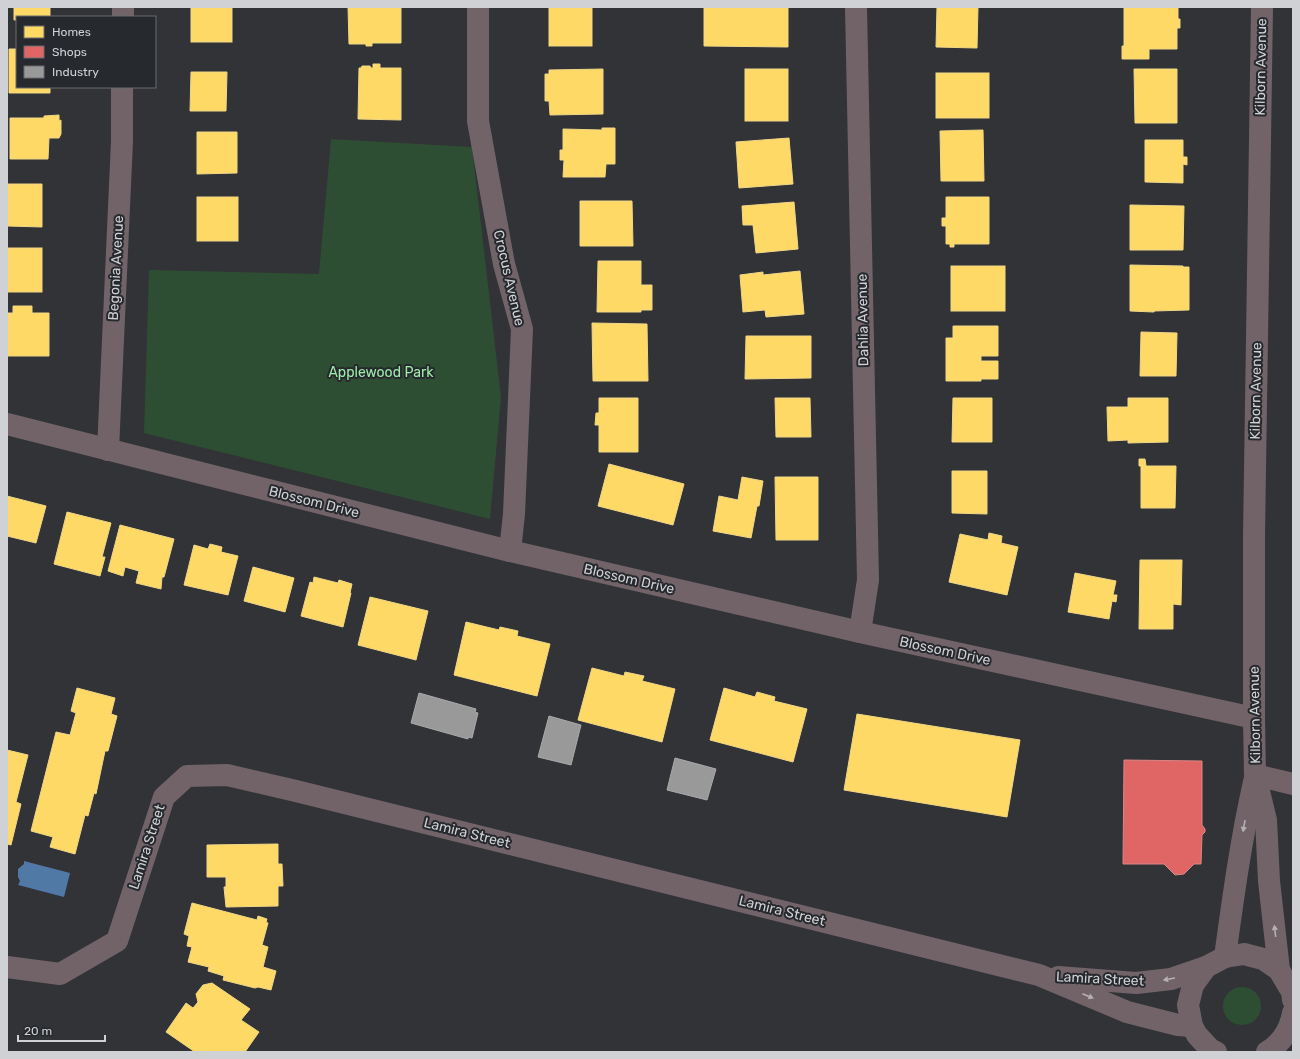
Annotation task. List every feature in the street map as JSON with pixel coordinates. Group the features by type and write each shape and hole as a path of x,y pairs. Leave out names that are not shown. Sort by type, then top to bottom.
{"street":[{"name":"Crocus Avenue","path":"478,7 478,121 504,264 522,329 514,514 510,551"},
{"name":"Dahlia Avenue","path":"856,7 868,580 860,632"},
{"name":"Kilborn Avenue","path":"1262,7 1254,536 1255,775 1266,820 1269,881 1280,970"},
{"name":"Begonia Avenue","path":"108,450 122,141 122,88"},
{"name":"Blossom Drive","path":"7,424 510,551 860,632 1254,718"},
{"name":"Lamira Street","path":"7,968 60,974 117,941 164,797 186,776 228,775 1039,975 1128,1012 1178,1025 1195,1038"},
{"name":"Kilborn Avenue","path":"1224,957 1235,876 1255,775"},
{"path":"1255,775 1293,784"},
{"path":"1224,957 1244,954 1263,959 1280,970 1293,999 1292,1022 1278,1049"},
{"name":"Lamira Street","path":"1039,975 1136,983 1171,980 1206,967 1224,957"},
{"path":"1206,967 1193,985 1188,1005 1195,1038 1216,1052"}],"green space":[{"name":"Applewood Park","path":"331,139 472,147 501,397 490,519 144,433 149,270 319,274"},
{"path":"1242,987 1252,990 1258,996 1261,1006 1258,1016 1252,1022 1242,1025 1232,1022 1226,1016 1223,1006 1226,996 1232,990"}],"water":[{"path":"24,861 70,873 64,897 18,885 20,881 18,877 18,869 24,864"}],"building: Homes":[{"path":"14,7 50,7 50,16 16,16 16,20 14,20"},
{"path":"191,7 232,7 232,42 191,42"},
{"path":"348,7 401,7 401,43 372,43 372,46 366,46 366,44 349,44"},
{"path":"549,7 592,7 592,46 549,46"},
{"path":"704,7 788,7 788,47 704,46"},
{"path":"937,7 978,7 977,48 936,47"},
{"path":"1124,7 1178,7 1180,28 1177,28 1177,49 1149,49 1149,59 1122,59 1122,46 1124,46"},
{"path":"9,49 16,49 16,88 50,88 50,93 9,93"},
{"path":"373,64 380,64 380,68 401,68 401,120 358,119 359,68 362,66 370,66 373,68"},
{"path":"603,69 603,114 550,115 549,101 545,101 545,74 549,74 549,70"},
{"path":"745,69 788,69 788,121 745,121"},
{"path":"1134,69 1177,69 1177,123 1135,123"},
{"path":"191,72 227,72 226,111 190,111"},
{"path":"936,73 989,73 989,118 936,118"},
{"path":"59,115 59,121 61,120 61,134 59,138 49,138 48,159 10,159 10,118 44,118 44,116"},
{"path":"602,128 615,128 615,164 606,164 605,177 563,177 564,160 560,160 560,150 563,150 563,129 602,130"},
{"path":"983,130 984,181 941,181 940,131"},
{"path":"197,132 237,132 237,173 197,174"},
{"path":"789,138 793,184 739,188 736,142"},
{"path":"1145,140 1183,140 1183,157 1187,157 1187,165 1183,164 1183,183 1145,182"},
{"path":"7,184 42,184 42,227 7,226"},
{"path":"197,197 238,197 238,241 197,241"},
{"path":"946,197 989,197 989,244 954,244 954,247 950,247 950,244 946,244 946,226 942,226 942,218 946,218"},
{"path":"580,201 632,201 633,246 580,246"},
{"path":"794,202 798,249 756,253 753,225 743,225 742,206"},
{"path":"1130,205 1184,206 1183,250 1130,250"},
{"path":"7,248 42,248 42,292 7,292"},
{"path":"598,261 641,261 641,285 652,285 652,310 641,310 641,312 597,312"},
{"path":"1130,265 1189,267 1189,310 1154,312 1130,311"},
{"path":"951,266 1005,266 1005,311 951,311"},
{"path":"800,271 804,314 766,317 765,310 743,312 740,275 763,272 763,275"},
{"path":"13,306 32,306 32,313 49,313 49,356 7,356 7,313 13,313"},
{"path":"592,323 647,324 648,381 593,381"},
{"path":"953,326 998,326 998,356 981,356 981,361 998,361 998,379 981,379 981,381 946,381 946,338 953,338"},
{"path":"1141,332 1177,333 1176,376 1140,376"},
{"path":"746,336 811,336 811,378 745,379"},
{"path":"599,398 638,398 638,452 599,452 599,425 595,425 596,413 599,413"},
{"path":"775,398 810,398 811,437 776,437"},
{"path":"953,398 992,398 992,442 952,442"},
{"path":"1128,398 1168,398 1168,442 1128,443 1128,440 1108,441 1107,407 1128,407"},
{"path":"1139,459 1145,459 1146,466 1176,466 1175,508 1141,508 1141,466 1139,466"},
{"path":"609,464 684,484 673,525 598,506"},
{"path":"952,471 987,471 987,514 952,513"},
{"path":"742,477 763,481 759,506 757,506 751,538 713,531 719,496 738,500"},
{"path":"775,477 818,477 818,540 776,540"},
{"path":"7,496 46,506 36,543 7,536"},
{"path":"67,512 111,523 102,557 105,557 100,576 54,564"},
{"path":"120,525 174,539 164,577 162,577 161,589 136,583 139,571 125,567 123,576 108,571"},
{"path":"989,533 1002,536 1001,543 1018,547 1007,595 949,582 960,534 988,540"},
{"path":"210,544 222,547 221,552 238,556 228,595 184,585 194,545 208,549"},
{"path":"1140,560 1182,560 1181,605 1173,604 1173,629 1139,629"},
{"path":"253,567 294,578 285,612 244,601"},
{"path":"1075,573 1116,581 1113,595 1117,595 1116,602 1112,601 1109,619 1068,612"},
{"path":"314,577 338,583 339,580 352,584 343,627 301,616 310,582 313,583"},
{"path":"370,597 428,611 416,660 358,645"},
{"path":"466,622 499,630 500,627 518,631 517,636 550,644 537,696 454,675"},
{"path":"592,668 624,676 625,672 644,676 642,681 675,689 662,742 578,720"},
{"path":"77,688 115,698 111,714 117,716 108,751 105,751 96,794 94,793 88,816 85,815 75,854 50,847 53,837 31,831 56,732 70,735 76,713 71,711"},
{"path":"724,688 755,697 757,692 775,697 774,701 807,709 793,762 710,740"},
{"path":"857,714 1020,740 1007,817 844,790"},
{"path":"7,750 28,755 16,802 21,804 11,845 7,844"},
{"path":"278,844 278,864 282,864 283,886 278,886 278,906 226,907 224,887 226,887 226,877 207,877 207,845"},
{"path":"192,903 257,920 258,916 267,919 266,922 268,923 262,945 268,947 263,967 276,971 271,990 258,987 255,988 223,980 224,976 208,971 209,967 188,962 192,947 187,946 189,936 184,934"},
{"path":"212,983 250,1009 241,1020 259,1032 245,1052 195,1052 166,1032 186,1003 193,1008 198,1002 196,994 203,985"}],"building: Shops":[{"path":"1124,760 1202,761 1202,825 1205,832 1202,835 1201,864 1194,864 1184,874 1175,875 1164,864 1123,864"}],"building: Industry":[{"path":"419,693 476,709 475,712 478,713 472,738 468,737 468,739 411,723"},
{"path":"549,716 581,725 571,765 538,757"},
{"path":"675,758 716,769 707,800 667,790"}]}
